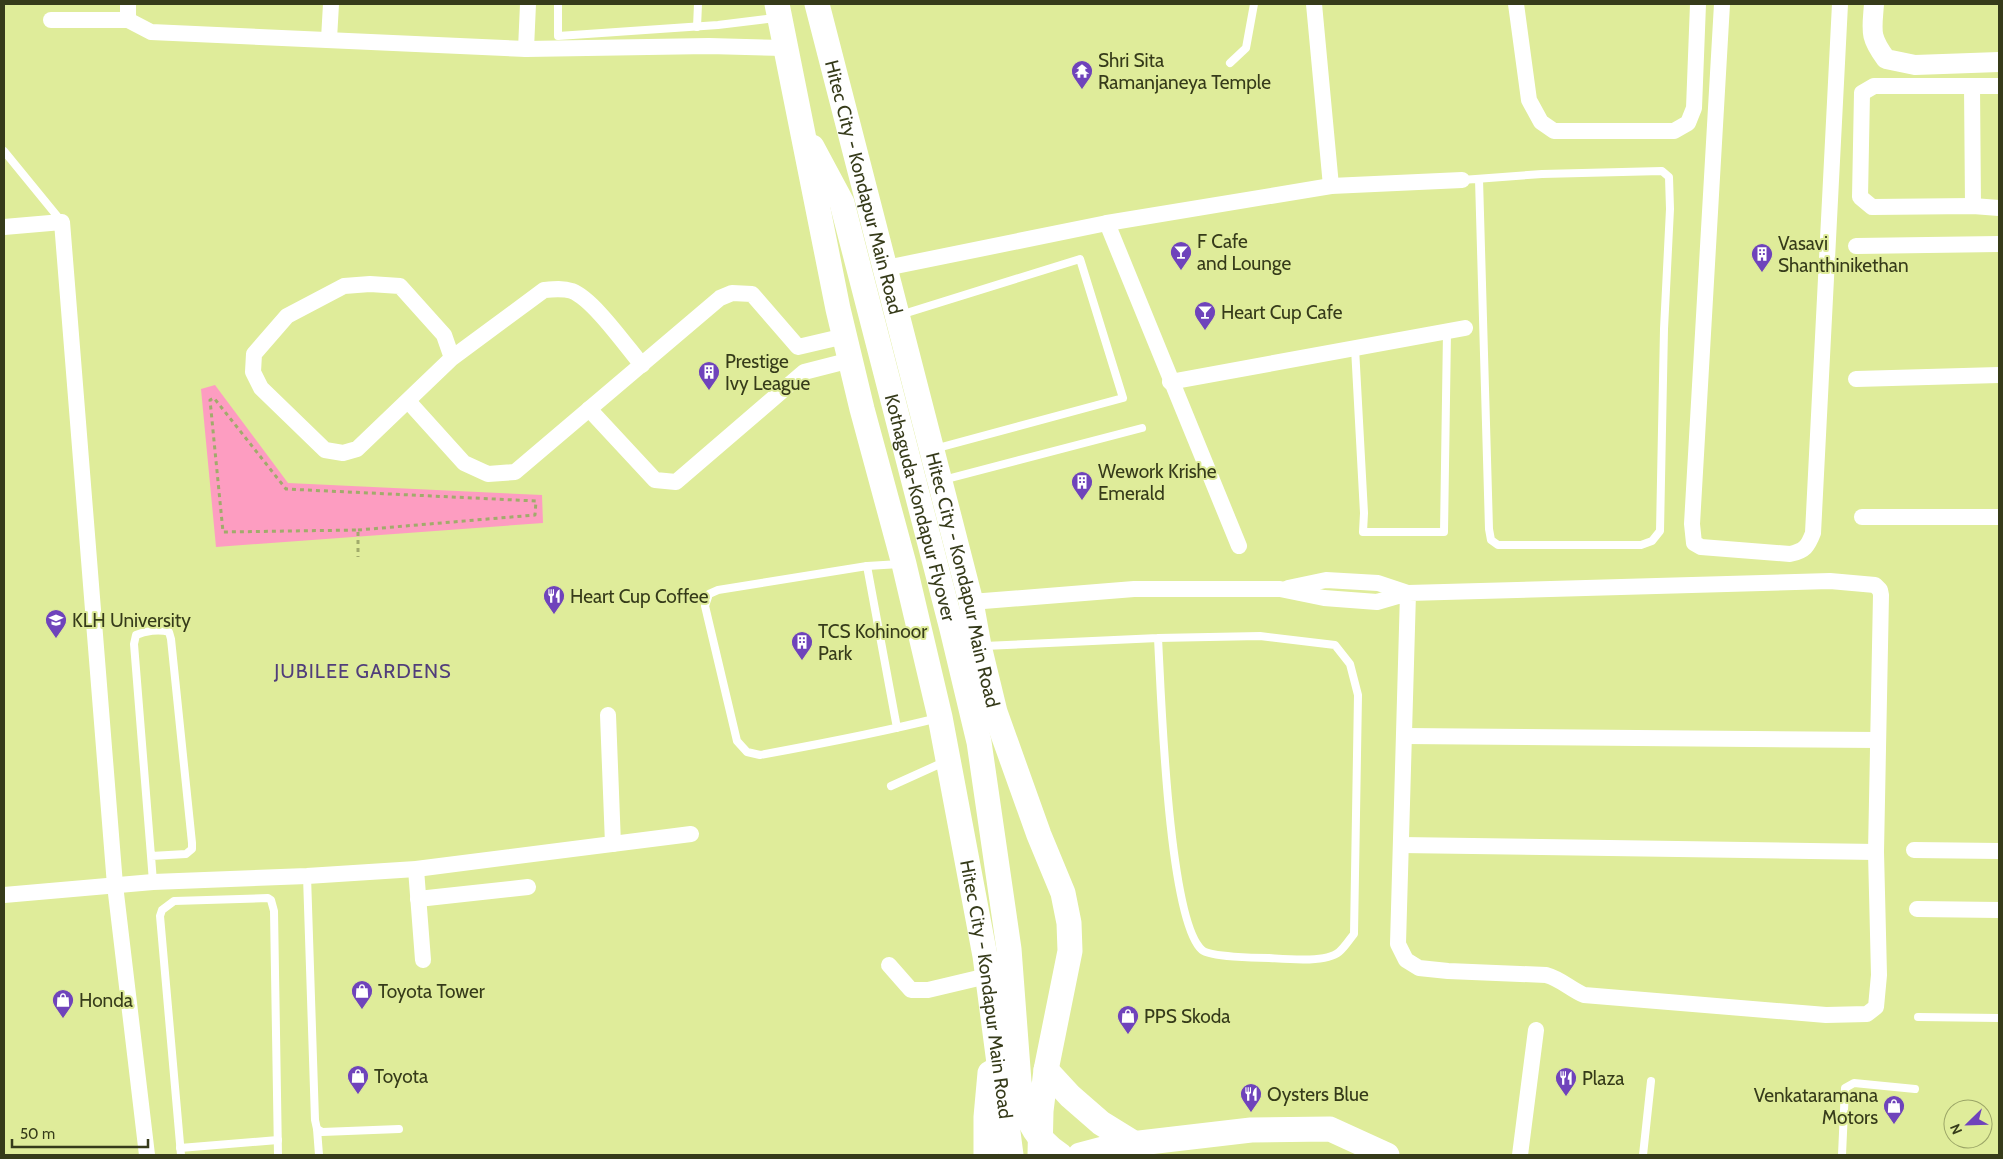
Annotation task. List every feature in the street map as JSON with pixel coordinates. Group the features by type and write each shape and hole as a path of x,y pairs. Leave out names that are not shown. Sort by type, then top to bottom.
{"main road":[{"name":"Hitec City - Kondapur Main Road","path":"817,4 971,602 979,646 995,712 1062,893 1069,923 1070,951 1046,1070 1041,1110 1040,1155"},
{"name":"Hitec City - Kondapur Main Road","path":"778,11 843,362 904,564 940,717 987,976 1011,1155"},
{"name":"Kothaguda-Kondapur Flyover","path":"800,126 842,202 979,742 1009,949 1022,1100 1036,1135 1049,1148 1060,1155"},
{"path":"986,1155 986,1117 994,1033"},
{"path":"1046,1070 1070,1096 1101,1123 1135,1144"},
{"path":"1080,1155 1114,1146 1251,1130 1330,1128 1387,1155"}],"street":[{"path":"128,4 128,20"},
{"path":"329,39 331,4"},
{"path":"526,49 528,4"},
{"path":"1314,4 1331,186"},
{"path":"1516,4 1530,100 1541,122 1554,131 1674,131 1688,123 1694,108 1698,4"},
{"path":"1722,4 1692,524 1694,542 1700,547 1790,554 1800,552 1808,547 1813,533 1840,4"},
{"path":"1874,4 1872,35 1876,45 1886,59 1915,66 1995,61 1994,86 1874,86 1862,93 1860,197 1872,207 1973,206 1999,208"},
{"path":"51,20 128,20 151,32 526,49 709,46 784,48"},
{"path":"1957,63 1965,86 1973,206"},
{"path":"886,268 1107,223 1331,186 1462,180"},
{"path":"4,226 62,222 115,886 147,1155"},
{"path":"1107,223 1170,382 1239,546"},
{"path":"1856,246 1999,244"},
{"path":"452,358 444,335 400,286 370,284 344,286 287,316 254,354 253,372 261,388 325,450 343,453 357,450 452,358 544,290 563,289 574,292 587,300 642,365"},
{"path":"408,401 464,463 488,474 515,472 720,298 732,293 752,294 798,347 804,372"},
{"path":"1170,382 1465,328"},
{"path":"798,347 838,338"},
{"path":"589,410 654,480 676,482 804,372 843,362"},
{"path":"1856,380 1999,374"},
{"path":"1862,517 1999,517"},
{"path":"971,602 1134,588 1280,589 1324,598 1377,602 1408,593 1830,581 1875,585 1880,590 1881,595 1876,852 1879,975 1876,1007 1867,1014 1826,1015 1584,995 1573,990 1558,978 1546,975 1419,968 1406,960 1398,944 1408,593"},
{"path":"608,715 614,844"},
{"path":"1405,736 1877,740"},
{"path":"4,895 153,882 307,876 416,869 691,834"},
{"path":"1401,845 1876,852"},
{"path":"1914,850 1999,852"},
{"path":"416,869 423,960"},
{"path":"418,899 528,887"},
{"path":"1916,910 1999,910"},
{"path":"889,965 911,990 928,990 987,976"},
{"path":"1520,1155 1536,1030"}],"lane":[{"path":"558,4 558,36 697,27 778,11"},
{"path":"697,27 698,4"},
{"path":"1230,64 1246,48 1254,4"},
{"path":"4,151 62,222"},
{"path":"1462,180 1590,172 1662,171 1669,177 1670,209 1664,330 1660,531 1652,541 1641,545 1498,545 1491,540 1489,529 1479,179"},
{"path":"898,316 1080,259 1123,398 932,450"},
{"path":"1465,328 1484,325"},
{"path":"1355,348 1364,512 1363,532 1444,532 1447,332"},
{"path":"940,480 1142,428"},
{"path":"904,564 867,566 718,590 709,594 705,606 737,741 747,752 760,755 897,728 940,717"},
{"path":"867,566 897,728"},
{"path":"151,856 186,854 192,849 171,639 169,632 163,630 136,635 134,644 153,882"},
{"path":"979,646 1158,638 1260,636 1335,645 1350,664 1358,695 1354,934 1338,953 1311,960 1234,956 1204,952 1195,942 1180,896 1170,818 1158,638"},
{"path":"891,786 948,761"},
{"path":"307,876 315,1120 318,1155"},
{"path":"278,1140 180,1152 160,916 162,910 174,901 268,898 272,903 278,1140 278,1155"},
{"path":"1918,1017 1999,1018"},
{"path":"1643,1155 1651,1081"},
{"path":"1842,1155 1845,1088 1854,1083 1915,1089"},
{"path":"317,1129 322,1132 399,1129"}],"path":[{"path":"214,398 286,489 536,501 535,514 358,530 223,532 210,400 214,398"},
{"path":"358,530 358,557"}],"shaded area":[{"path":"215,385 288,483 542,495 543,523 216,547 201,389"}],"place":[{"name":"Shri Sita Ramanjaneya Temple","path":"1082,90"},
{"name":"F Cafe and Lounge","path":"1181,271"},
{"name":"Vasavi Shanthinikethan","path":"1762,273"},
{"name":"Heart Cup Cafe","path":"1205,331"},
{"name":"Prestige Ivy League","path":"709,391"},
{"name":"Wework Krishe Emerald","path":"1082,501"},
{"name":"Heart Cup Coffee","path":"554,615"},
{"name":"KLH University","path":"56,639"},
{"name":"TCS Kohinoor Park","path":"802,661"},
{"name":"Toyota Tower","path":"362,1010"},
{"name":"Honda","path":"63,1019"},
{"name":"PPS Skoda","path":"1128,1035"},
{"name":"Toyota","path":"358,1095"},
{"name":"Plaza","path":"1566,1097"},
{"name":"Oysters Blue","path":"1251,1113"},
{"name":"Venkataramana Motors","path":"1894,1125"}],"district":[{"name":"JUBILEE GARDENS","path":"363,671"}]}
